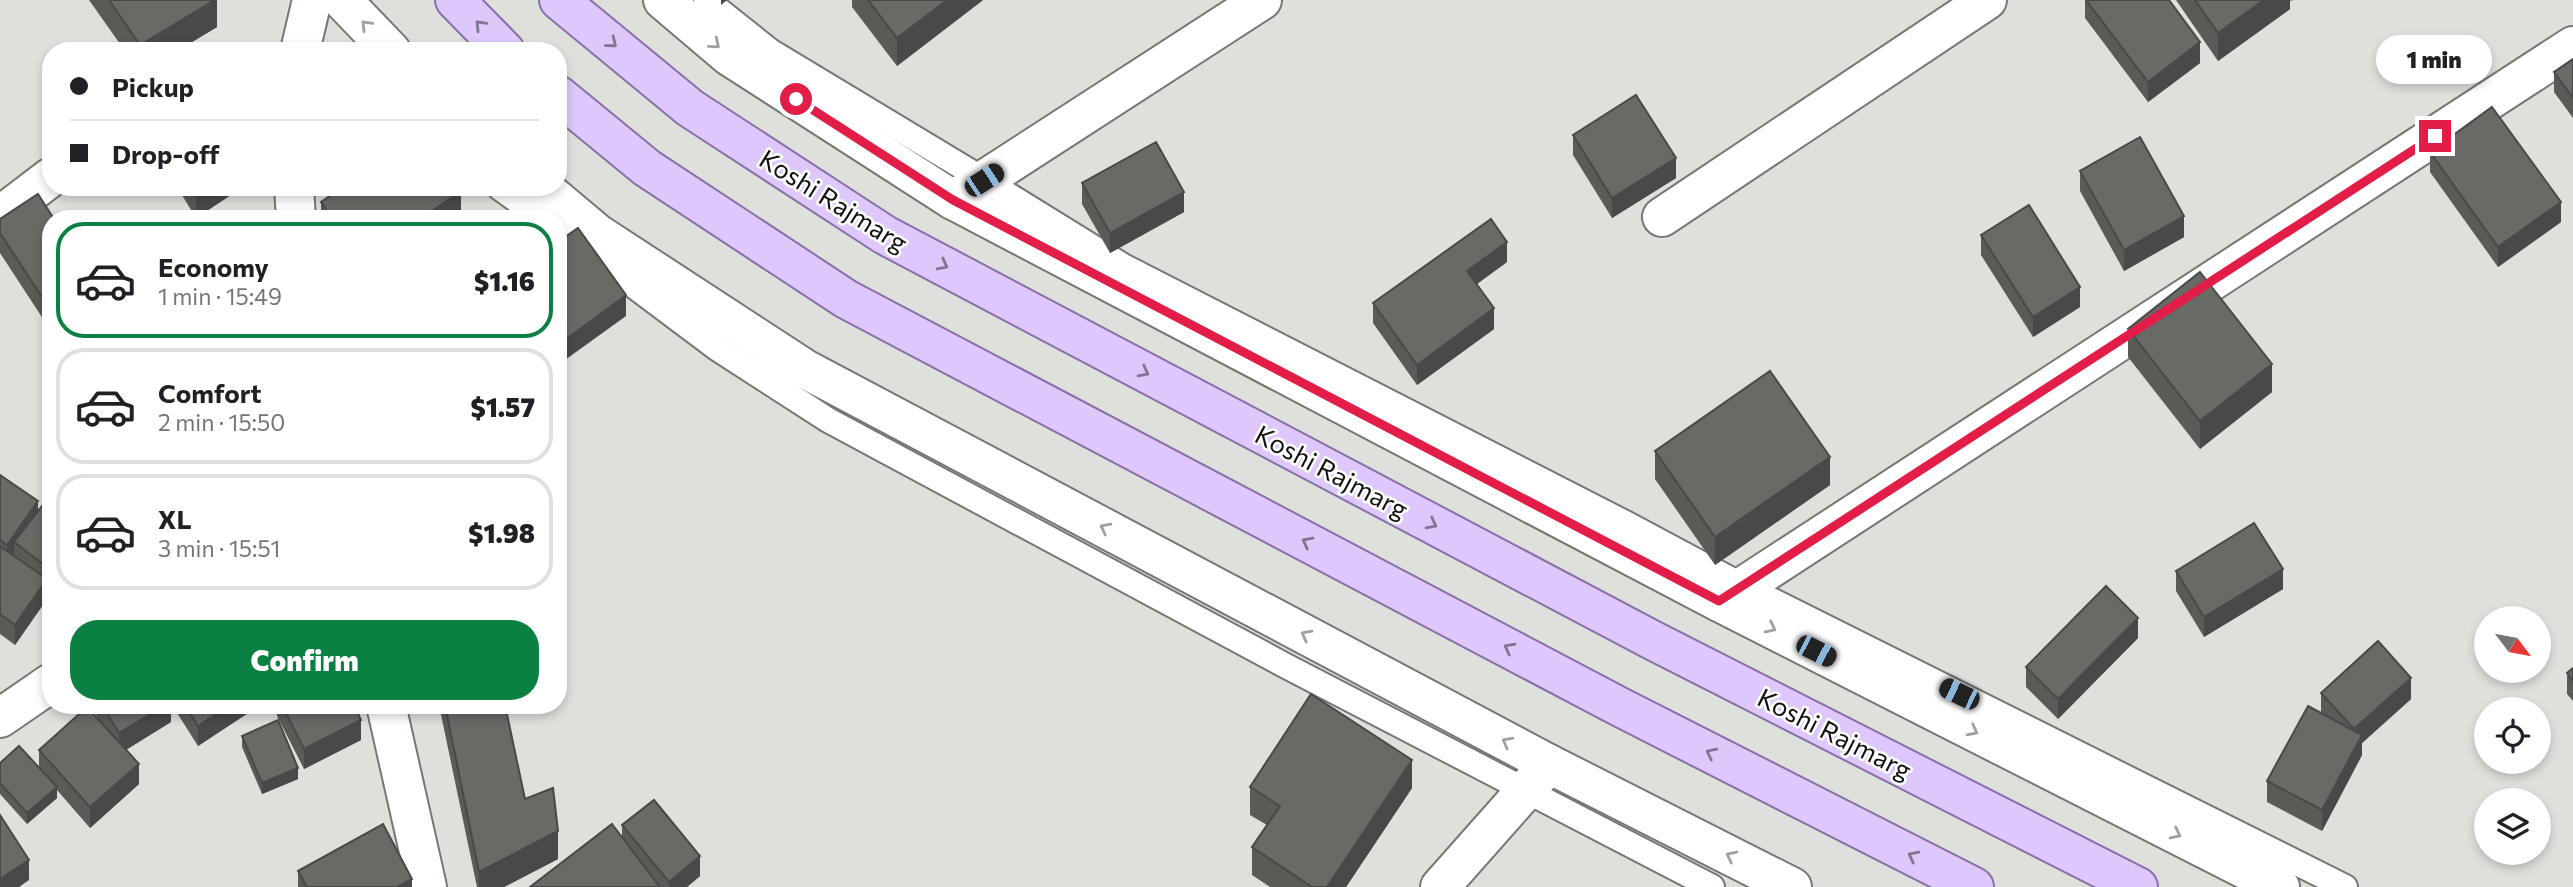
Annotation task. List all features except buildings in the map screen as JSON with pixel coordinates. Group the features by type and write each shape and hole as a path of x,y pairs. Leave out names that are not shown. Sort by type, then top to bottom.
{"main road":[{"path":"455,0 496,42"},
{"name":"Koshi Rajmarg","path":"559,0 690,108 885,235 1654,641 2138,887"},
{"path":"567,102 647,168 846,299 1620,707 1974,887"}],"street":[{"path":"663,0 729,56 969,190 2280,887"},
{"path":"969,190 1262,0"},
{"path":"1662,217 1987,0"},
{"path":"301,42 316,2 377,42"},
{"path":"1731,594 2573,46"},
{"path":"0,216 42,184"},
{"path":"553,196 598,234 805,369 1538,777 1792,887"},
{"path":"0,718 42,689"},
{"path":"388,714 427,887"},
{"path":"1440,887 1538,777"}],"lane":[{"path":"706,0 770,51 969,190"},
{"path":"511,196 531,210"},
{"path":"567,236 718,349 828,420 1286,666 1538,777 1712,887"},
{"path":"1731,594 2345,887"}],"route":[{"path":"796,99 953,200 1719,601 2435,136"}]}
